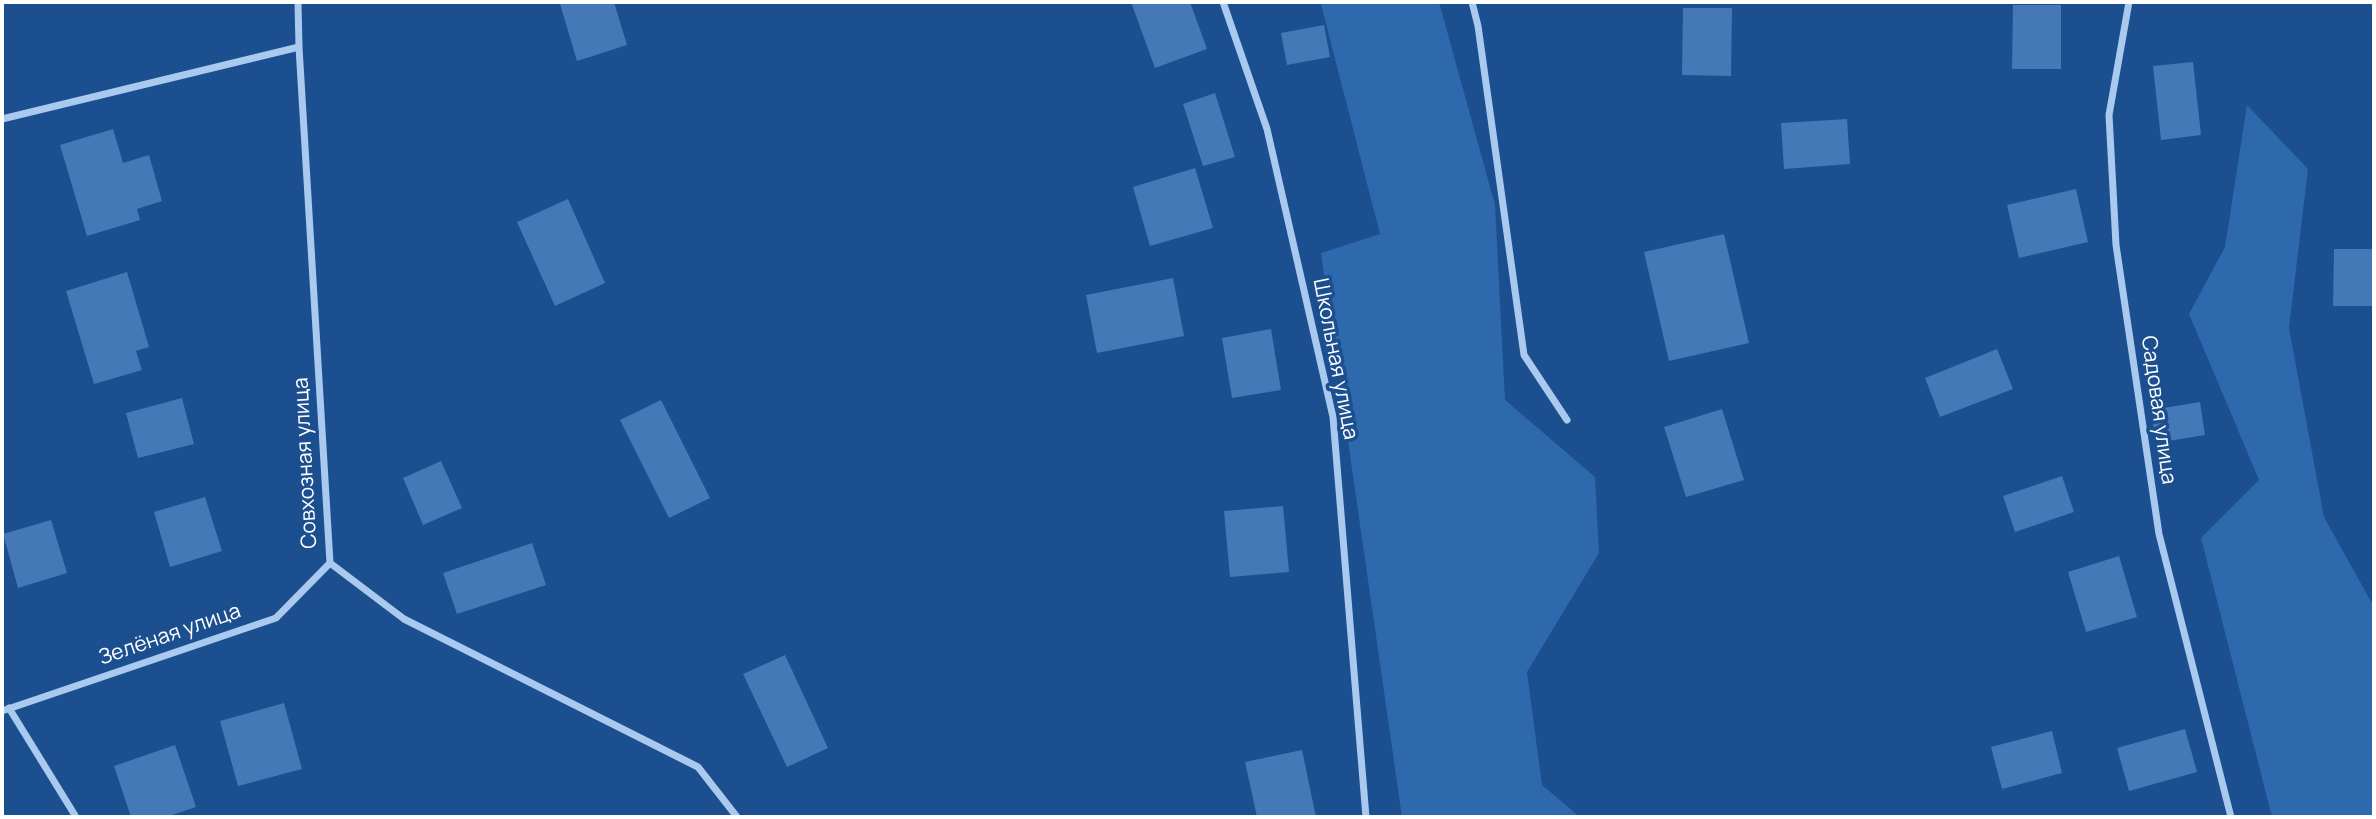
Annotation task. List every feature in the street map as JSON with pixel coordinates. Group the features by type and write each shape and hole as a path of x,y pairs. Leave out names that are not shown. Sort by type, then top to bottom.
{"street":[{"name":"Совхозная улица","path":"298,2 330,563 404,619 698,767 737,817"},
{"name":"Школьная улица","path":"1223,2 1267,128 1333,417 1366,817"},
{"path":"1472,2 1478,26 1524,355 1567,420"},
{"name":"Садовая улица","path":"2129,2 2109,115 2116,245 2159,534 2231,817"},
{"path":"2,119 299,47"},
{"name":"Зелёная улица","path":"5,710 276,618 330,563"},
{"path":"5,710 76,817"}],"shaded area":[{"path":"1319,2 1439,2 1495,205 1505,400 1595,477 1599,553 1527,672 1542,785 1580,817 1402,817 1321,253 1380,234"},
{"path":"2247,105 2308,169 2289,328 2324,517 2374,607 2374,817 2272,817 2201,538 2259,480 2189,314 2225,247"}],"building":[{"path":"614,2 627,45 577,61 560,4"},
{"path":"1131,2 1190,2 1207,49 1155,68"},
{"path":"2013,5 2061,5 2061,69 2012,69"},
{"path":"1683,8 1732,8 1731,76 1682,75"},
{"path":"1324,25 1330,57 1287,65 1281,33"},
{"path":"2193,62 2201,135 2161,140 2153,66"},
{"path":"1215,93 1235,157 1203,166 1183,104"},
{"path":"1847,119 1850,164 1784,169 1781,123"},
{"path":"113,129 123,163 149,155 162,201 137,209 140,220 87,236 60,145"},
{"path":"1195,168 1213,228 1150,246 1133,187"},
{"path":"2076,189 2088,242 2019,258 2007,205"},
{"path":"568,199 605,283 555,306 517,222"},
{"path":"1724,234 1749,343 1669,361 1644,252"},
{"path":"2334,249 2374,249 2374,306 2333,306"},
{"path":"127,272 149,347 136,351 142,370 94,384 66,291"},
{"path":"1173,278 1184,336 1097,353 1086,295"},
{"path":"1271,329 1281,390 1232,398 1222,338"},
{"path":"1997,349 2013,389 1940,417 1925,378"},
{"path":"182,398 194,444 138,458 126,413"},
{"path":"661,400 710,498 669,518 620,420"},
{"path":"2200,402 2205,435 2156,443 2151,410"},
{"path":"1722,409 1744,480 1686,497 1664,427"},
{"path":"441,461 462,508 423,525 403,478"},
{"path":"2062,476 2074,512 2015,532 2003,496"},
{"path":"205,497 222,551 170,567 154,512"},
{"path":"1283,506 1289,572 1230,577 1224,511"},
{"path":"51,520 67,573 18,588 3,534"},
{"path":"532,543 546,585 457,614 443,573"},
{"path":"2119,556 2137,617 2086,632 2068,572"},
{"path":"785,655 828,748 787,767 743,674"},
{"path":"284,703 302,769 238,786 220,721"},
{"path":"2185,729 2197,772 2129,791 2117,748"},
{"path":"2052,731 2062,773 2002,789 1991,747"},
{"path":"175,745 196,807 166,817 131,817 114,766"},
{"path":"1302,750 1316,817 1257,817 1245,762"}]}
